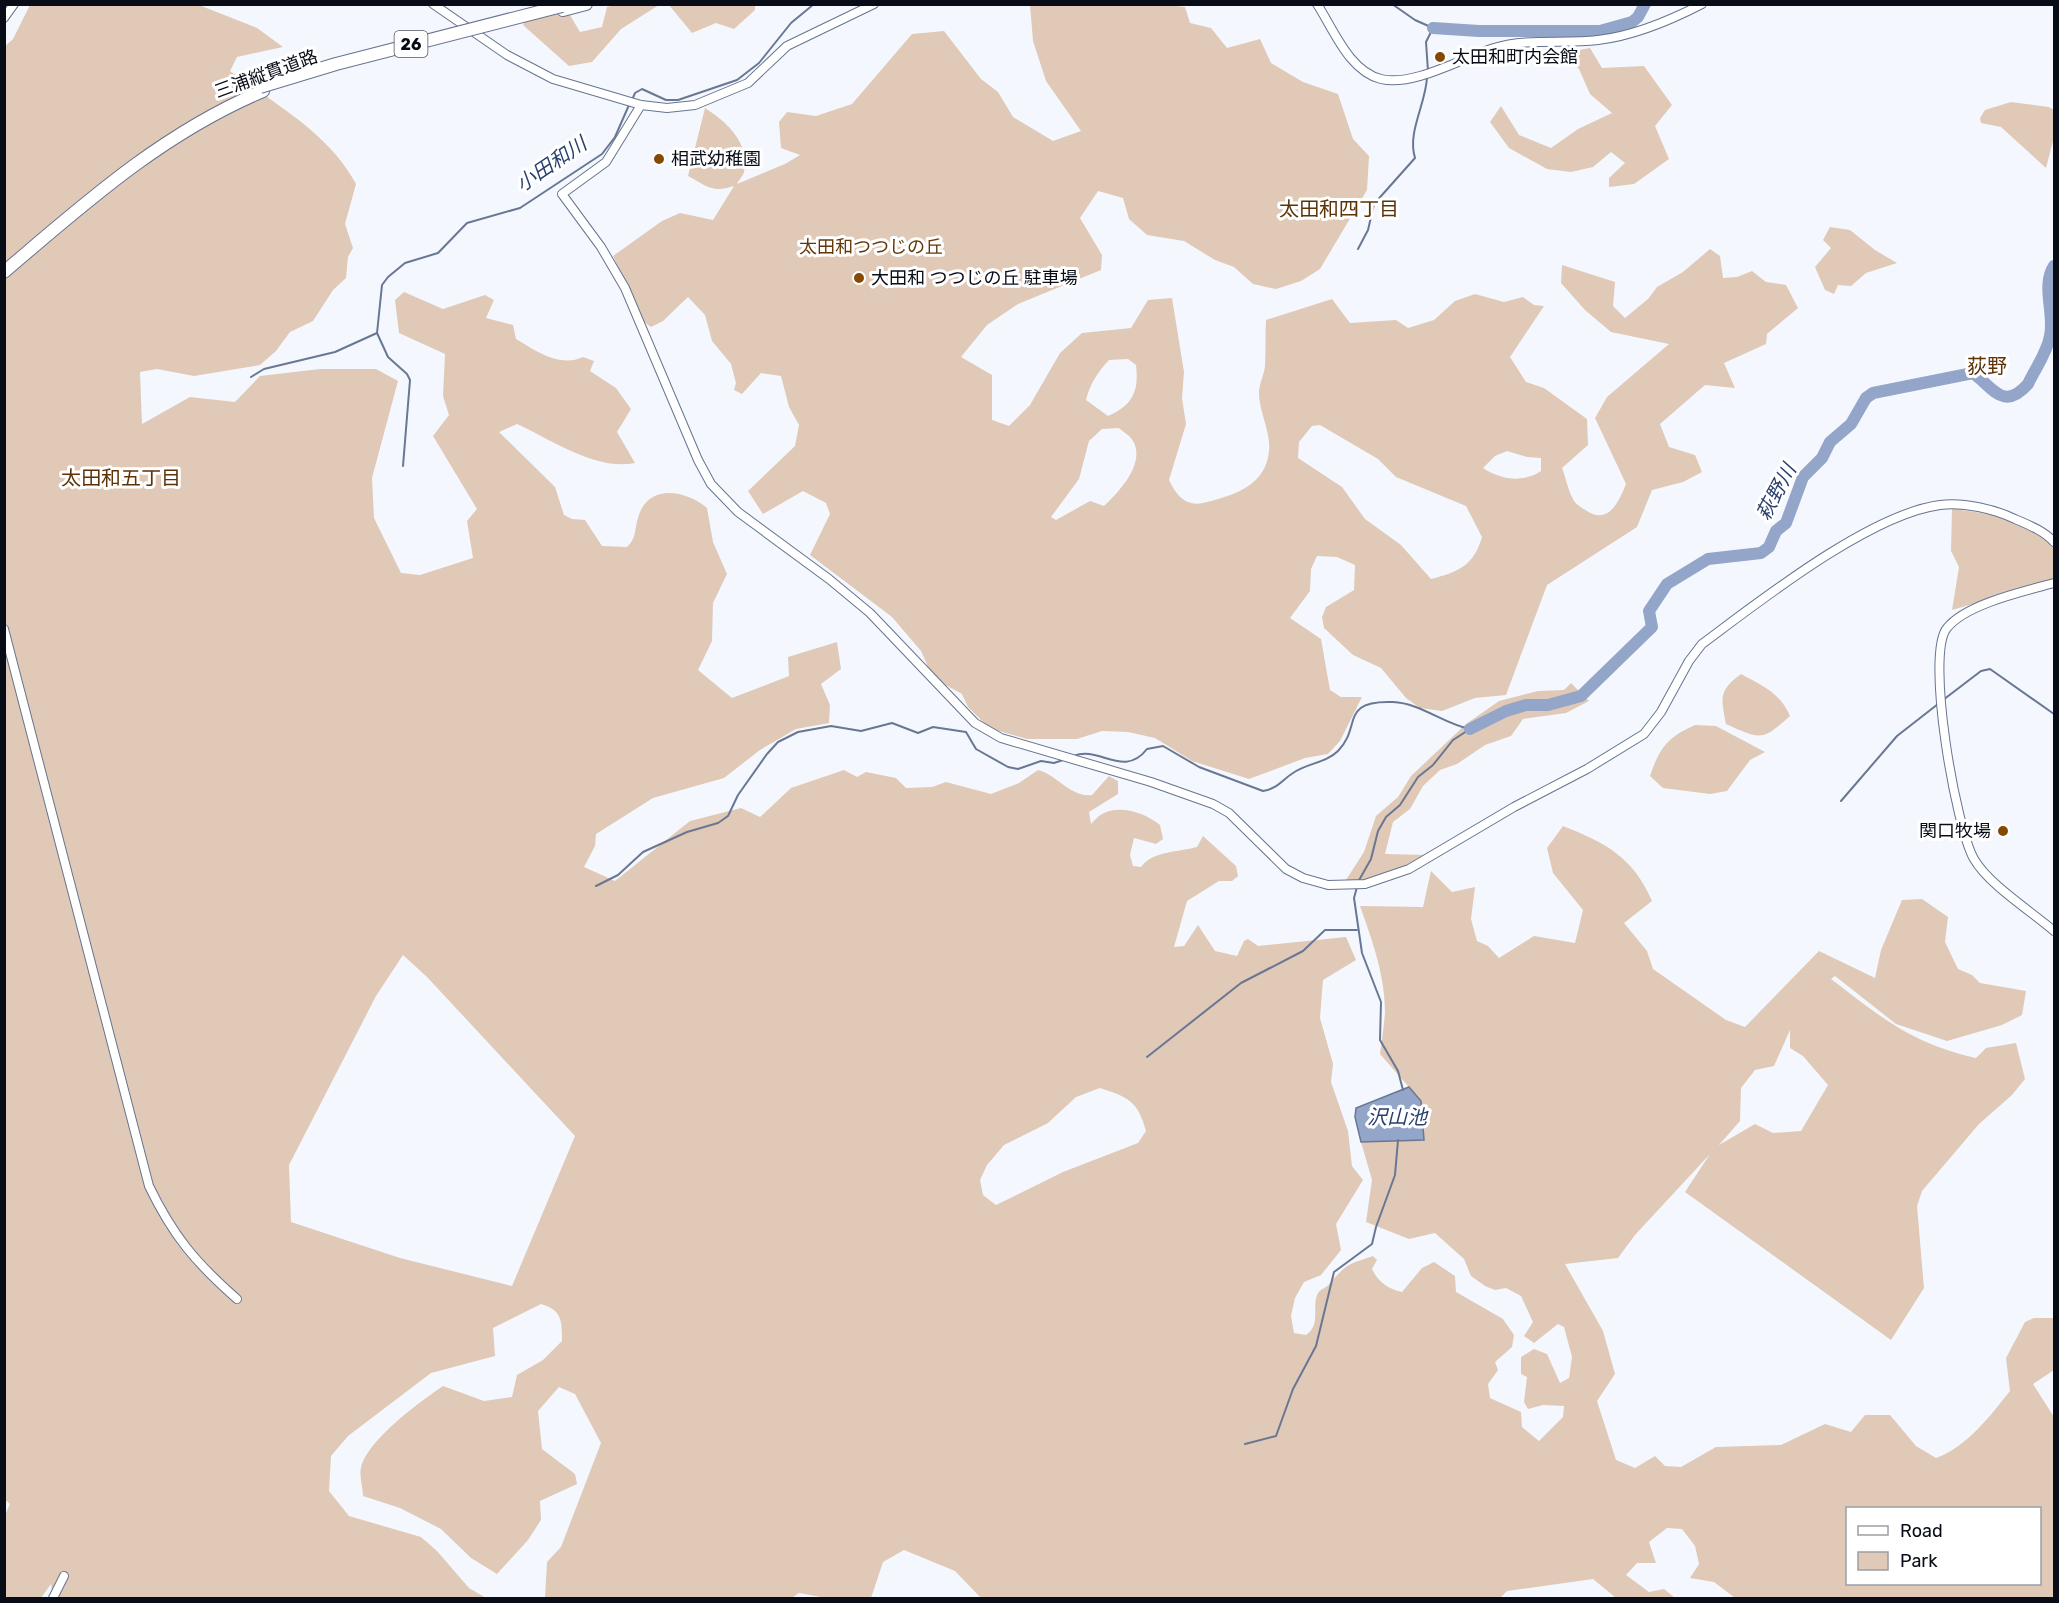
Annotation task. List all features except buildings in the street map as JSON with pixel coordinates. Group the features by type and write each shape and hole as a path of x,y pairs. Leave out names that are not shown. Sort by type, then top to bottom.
{"highway":[{"name":"三浦縦貫道路","path":"4,267 157,141 214,108 336,64 565,7 586,4"},
{"name":"三浦縦貫道路","path":"4,272 39,240"}],"street":[{"path":"4,18 14,4"},
{"path":"433,4 531,69 553,79 641,105 667,108 695,105 748,83 787,46 874,4"},
{"path":"1317,4 1364,73 1393,81 1412,78 1496,48 1522,42 1599,40 1623,35 1702,4"},
{"path":"641,105 606,162 562,194 601,247 625,288 698,460 720,495 738,512 829,579 870,613 955,703 990,732 1001,738 1151,782 1213,804 1229,813 1286,869 1303,878 1342,885 1365,884 1409,869 1514,807 1587,770 1644,734 1661,712 1689,661 1702,644 1782,587 1884,524 1905,514 1941,505 1977,507 2014,518 2033,527 2055,542"},
{"path":"2055,583 1970,611 1948,627 1943,634 1939,650 1942,708 1950,769 1969,848 1981,869 2055,932"},
{"path":"4,629 149,1186 185,1249 237,1299"},
{"path":"53,1599 64,1576"}],"green space":[{"path":"619,4 659,5 621,29 592,62 569,66 523,25 536,5 564,5 580,32 602,27 607,7"},
{"name":"太田和つつじの丘","path":"1158,4 1185,7 1190,23 1211,28 1227,48 1260,39 1271,63 1303,82 1338,94 1353,139 1369,156 1367,190 1320,269 1301,281 1276,289 1253,284 1234,267 1215,260 1184,241 1147,235 1129,219 1123,198 1098,191 1080,218 1102,255 1101,270 1018,304 987,325 961,357 992,375 992,420 1009,426 1030,405 1060,353 1082,333 1131,328 1148,300 1172,298 1184,372 1182,398 1186,424 1169,480 1179,496 1188,502 1200,503 1238,492 1255,480 1267,463 1269,444 1259,393 1265,366 1266,320 1332,299 1350,323 1396,320 1408,328 1434,320 1455,301 1475,294 1504,302 1523,297 1534,305 1544,306 1510,357 1526,382 1544,388 1587,419 1588,445 1562,468 1575,503 1595,515 1607,513 1616,504 1626,484 1595,418 1607,397 1669,344 1611,332 1585,310 1561,283 1562,265 1615,282 1613,306 1625,318 1648,299 1657,287 1683,272 1710,249 1720,256 1723,278 1737,277 1752,271 1766,282 1786,285 1798,308 1767,334 1766,344 1724,363 1735,388 1705,385 1660,424 1669,447 1695,455 1702,472 1683,482 1652,490 1637,527 1547,585 1506,695 1475,698 1442,711 1420,708 1406,698 1381,668 1353,655 1324,628 1322,617 1326,607 1354,590 1355,565 1337,557 1317,556 1311,569 1310,591 1290,618 1321,639 1330,690 1341,697 1362,697 1340,741 1328,754 1305,758 1249,779 1192,761 1155,738 1128,732 1102,731 1077,739 1027,739 989,728 968,707 962,694 933,678 921,651 892,617 810,555 830,514 826,503 803,491 763,514 748,491 795,446 799,425 789,407 781,376 761,373 742,394 734,390 736,383 731,364 712,341 705,315 688,297 663,321 651,327 644,322 613,256 662,221 680,213 713,220 734,186 715,189 688,176 705,108 729,127 744,152 744,172 737,184 785,164 800,155 781,148 779,122 787,112 816,116 852,104 912,34 944,31 981,79 998,92 1013,117 1053,141 1081,131 1046,81 1033,41 1030,5","holes":["1128,359 1136,365 1137,374 1135,390 1129,402 1108,416 1086,400 1094,379 1109,360","1320,425 1378,459 1396,477 1466,506 1482,537 1470,561 1457,570 1431,579 1401,545 1365,519 1342,487 1298,458 1299,442 1312,426","1119,428 1132,439 1136,458 1129,476 1104,506 1090,501 1056,520 1051,517 1079,479 1089,441 1102,429","1507,451 1527,457 1541,458 1541,471 1519,478 1497,475 1483,468 1495,456"]},
{"path":"30,5 199,5 257,28 283,47 237,57 230,71 283,108 316,135 345,166 356,184 345,224 353,248 348,257 346,278 333,290 313,321 290,332 276,351 260,365 194,376 157,369 140,372 142,424 190,397 235,402 260,376 320,369 376,369 398,381 372,478 374,518 401,573 420,575 473,558 467,521 477,509 433,436 449,415 443,396 445,354 399,333 395,300 404,292 443,309 485,295 494,300 486,318 513,325 516,339 548,357 566,361 583,357 594,361 590,371 616,388 631,409 617,432 635,463 605,463 574,452 517,424 499,432 555,487 564,515 572,519 585,520 602,546 627,547 634,537 643,507 650,499 658,495 678,494 689,497 707,508 713,542 727,574 713,603 712,641 698,670 732,698 789,676 788,657 837,642 841,669 821,684 830,705 829,723 796,729 760,750 724,778 653,798 596,834 595,846 584,867 615,881 690,821 741,808 760,817 791,788 844,770 857,777 866,772 896,778 906,788 932,787 946,782 991,794 1019,783 1038,770 1084,795 1092,795 1109,776 1118,781 1118,794 1089,812 1091,824 1109,811 1125,810 1148,817 1160,825 1163,839 1156,844 1134,838 1130,855 1133,866 1141,867 1159,855 1197,847 1203,836 1236,866 1238,876 1232,881 1219,881 1187,901 1174,947 1184,946 1198,925 1215,951 1237,956 1244,941 1248,939 1258,946 1346,937 1356,960 1323,980 1320,1018 1333,1064 1331,1082 1348,1131 1352,1166 1363,1180 1336,1224 1341,1250 1321,1275 1304,1282 1295,1298 1291,1316 1294,1333 1306,1335 1311,1331 1315,1321 1318,1293 1353,1263 1373,1256 1377,1260 1372,1269 1377,1278 1388,1287 1402,1292 1422,1268 1434,1262 1455,1276 1456,1292 1503,1319 1514,1335 1512,1347 1495,1362 1498,1370 1488,1384 1490,1398 1521,1412 1522,1427 1539,1441 1563,1417 1564,1406 1543,1405 1528,1409 1524,1402 1527,1377 1521,1374 1521,1357 1534,1349 1547,1354 1560,1383 1569,1378 1572,1357 1564,1327 1558,1324 1534,1343 1524,1336 1533,1322 1521,1296 1506,1288 1495,1290 1485,1286 1471,1276 1464,1259 1435,1233 1409,1239 1366,1222 1372,1180 1361,1142 1424,1140 1421,1101 1380,1054 1385,1012 1383,985 1360,906 1423,907 1431,871 1452,892 1475,887 1471,919 1477,941 1488,946 1499,958 1534,936 1575,943 1583,910 1553,873 1547,848 1563,826 1616,853 1636,873 1652,901 1624,923 1647,951 1653,969 1726,1020 1745,1027 1819,951 1875,978 1881,950 1902,900 1922,899 1948,917 1945,942 1958,969 1972,975 1980,983 2026,991 2022,1015 2002,1025 1947,1041 1896,1024 1835,976 1831,979 1898,1027 1915,1037 1953,1052 1976,1058 1986,1048 2016,1043 2025,1079 2012,1095 1979,1124 1922,1191 1917,1206 1924,1288 1891,1340 1685,1192 1710,1154 1635,1235 1618,1258 1565,1264 1603,1331 1615,1374 1597,1401 1616,1460 1635,1468 1655,1456 1665,1466 1681,1467 1716,1447 1781,1445 1825,1424 1851,1432 1865,1415 1890,1415 1916,1446 1936,1458 1968,1439 2010,1391 2006,1358 2025,1322 2034,1318 2054,1318 2054,1370 2033,1384 2054,1417 2054,1598 1735,1598 1714,1582 1690,1578 1699,1564 1695,1546 1682,1529 1667,1528 1649,1542 1656,1563 1637,1563 1626,1575 1649,1592 1664,1589 1675,1598 1616,1598 1593,1579 1507,1591 1500,1598 981,1598 955,1571 904,1550 883,1562 871,1598 826,1598 799,1593 792,1598 545,1598 547,1562 561,1547 601,1443 575,1394 559,1387 538,1411 542,1449 575,1474 577,1484 540,1501 541,1520 528,1540 497,1574 471,1558 441,1529 400,1508 363,1496 360,1474 365,1457 373,1445 409,1411 443,1386 484,1401 512,1397 517,1375 543,1360 562,1341 562,1328 557,1313 541,1304 493,1328 495,1356 431,1373 348,1436 331,1456 329,1491 349,1516 421,1537 437,1551 469,1588 486,1598 53,1598 51,1584 41,1598 5,1598 5,1515 10,1504 4,1499 4,47 13,39","holes":["403,955 427,977 575,1136 512,1286 400,1258 291,1222 289,1165 376,996","1790,1030 1790,1048 1803,1056 1828,1085 1801,1131 1773,1133 1755,1124 1719,1145 1740,1121 1741,1088 1755,1070 1774,1066","1100,1088 1118,1094 1135,1107 1146,1131 1138,1143 1063,1172 996,1205 983,1195 980,1180 987,1165 1004,1145 1048,1123 1076,1097"]},
{"path":"669,5 755,5 755,10 734,29 716,23 692,33"},
{"path":"1590,48 1602,68 1644,66 1672,105 1655,126 1669,159 1634,184 1609,187 1609,178 1625,163 1611,152 1593,167 1571,172 1547,169 1509,148 1490,122 1501,106 1519,135 1551,148 1578,129 1612,113 1590,94 1579,69 1562,53"},
{"path":"2011,102 2049,107 2054,110 2054,137 2046,168 2001,127 1981,123 1980,118 1985,110"},
{"path":"1830,227 1850,230 1875,250 1897,263 1866,273 1851,286 1838,285 1834,294 1825,290 1815,267 1831,248 1823,240"},
{"path":"1952,509 2007,519 2044,537 2054,547 2054,580 1952,610 1959,567 1951,551"},
{"path":"1741,674 1764,686 1776,696 1790,716 1767,734 1754,735 1726,724 1723,696 1728,685"},
{"path":"1571,683 1589,701 1566,713 1523,719 1511,736 1485,745 1457,764 1440,770 1423,786 1410,809 1393,822 1385,854 1428,855 1367,882 1344,883 1364,852 1376,816 1398,797 1411,776 1466,724 1499,701 1538,691 1564,690"},
{"path":"1695,725 1716,726 1765,752 1750,760 1727,791 1710,794 1663,788 1650,776 1657,757 1666,744"}],"water":[{"name":"沢山池","path":"1409,1087 1421,1101 1424,1140 1361,1142 1355,1117 1356,1108"}],"waterway":[{"name":"小田和川","path":"632,100 635,93 642,89 666,100 678,100 737,80 759,63 791,23 814,4"},
{"name":"小田和川","path":"1392,4 1415,20 1433,28 1426,42 1428,71"},
{"name":"小田和川","path":"1433,28 1479,31 1600,31 1632,22 1638,17 1645,4"},
{"path":"1358,249 1368,230 1374,204 1415,158 1413,138 1427,77"},
{"name":"小田和川","path":"403,466 410,380 407,374 388,357 377,333 382,285 405,263 438,253 467,223 520,208 602,154 615,137 629,105"},
{"name":"萩野川","path":"1470,729 1506,711 1526,705 1548,705 1581,696 1652,627 1649,611 1667,584 1708,559 1761,553 1769,547 1776,531 1786,523 1803,477 1822,458 1830,442 1851,424 1866,398 1873,393 1973,373 2005,397 2019,392 2028,384 2044,355 2048,342 2051,328 2048,291 2050,274 2054,266"},
{"path":"251,377 264,369 335,352 377,333"},
{"path":"1943,700 1981,671 1990,669 2054,714"},
{"path":"1074,756 1092,754 1129,761 1147,749 1163,746 1199,767 1263,791 1276,786 1298,770 1328,758 1338,751 1345,742 1358,710 1365,705 1403,703 1470,729"},
{"path":"1841,801 1897,736 1938,704"},
{"path":"596,886 618,875 643,852 687,832 718,823 728,816 738,795 767,754 778,742 798,732 831,726 861,731 892,723 918,733 933,727 966,732 976,749 1008,767 1018,769 1041,761 1054,763 1063,760"},
{"path":"1358,882 1371,859 1378,831 1386,817 1400,805 1418,777 1433,765 1453,740 1470,729"},
{"path":"1357,887 1354,898 1362,953 1381,1002 1380,1040 1398,1071 1403,1090"},
{"path":"1147,1057 1241,983 1303,951 1325,930 1357,930"},
{"path":"1245,1444 1276,1436 1293,1389 1316,1346 1334,1272 1372,1244 1395,1175 1398,1140"}],"place":[{"name":"太田和町内会館","path":"1440,57"},
{"name":"相武幼稚園","path":"659,159"},
{"name":"大田和 つつじの丘 駐車場","path":"859,278"},
{"name":"関口牧場","path":"2003,831"}],"district":[{"name":"太田和四丁目","path":"1339,209"},
{"name":"荻野","path":"1987,366"},
{"name":"太田和五丁目","path":"121,478"}]}
